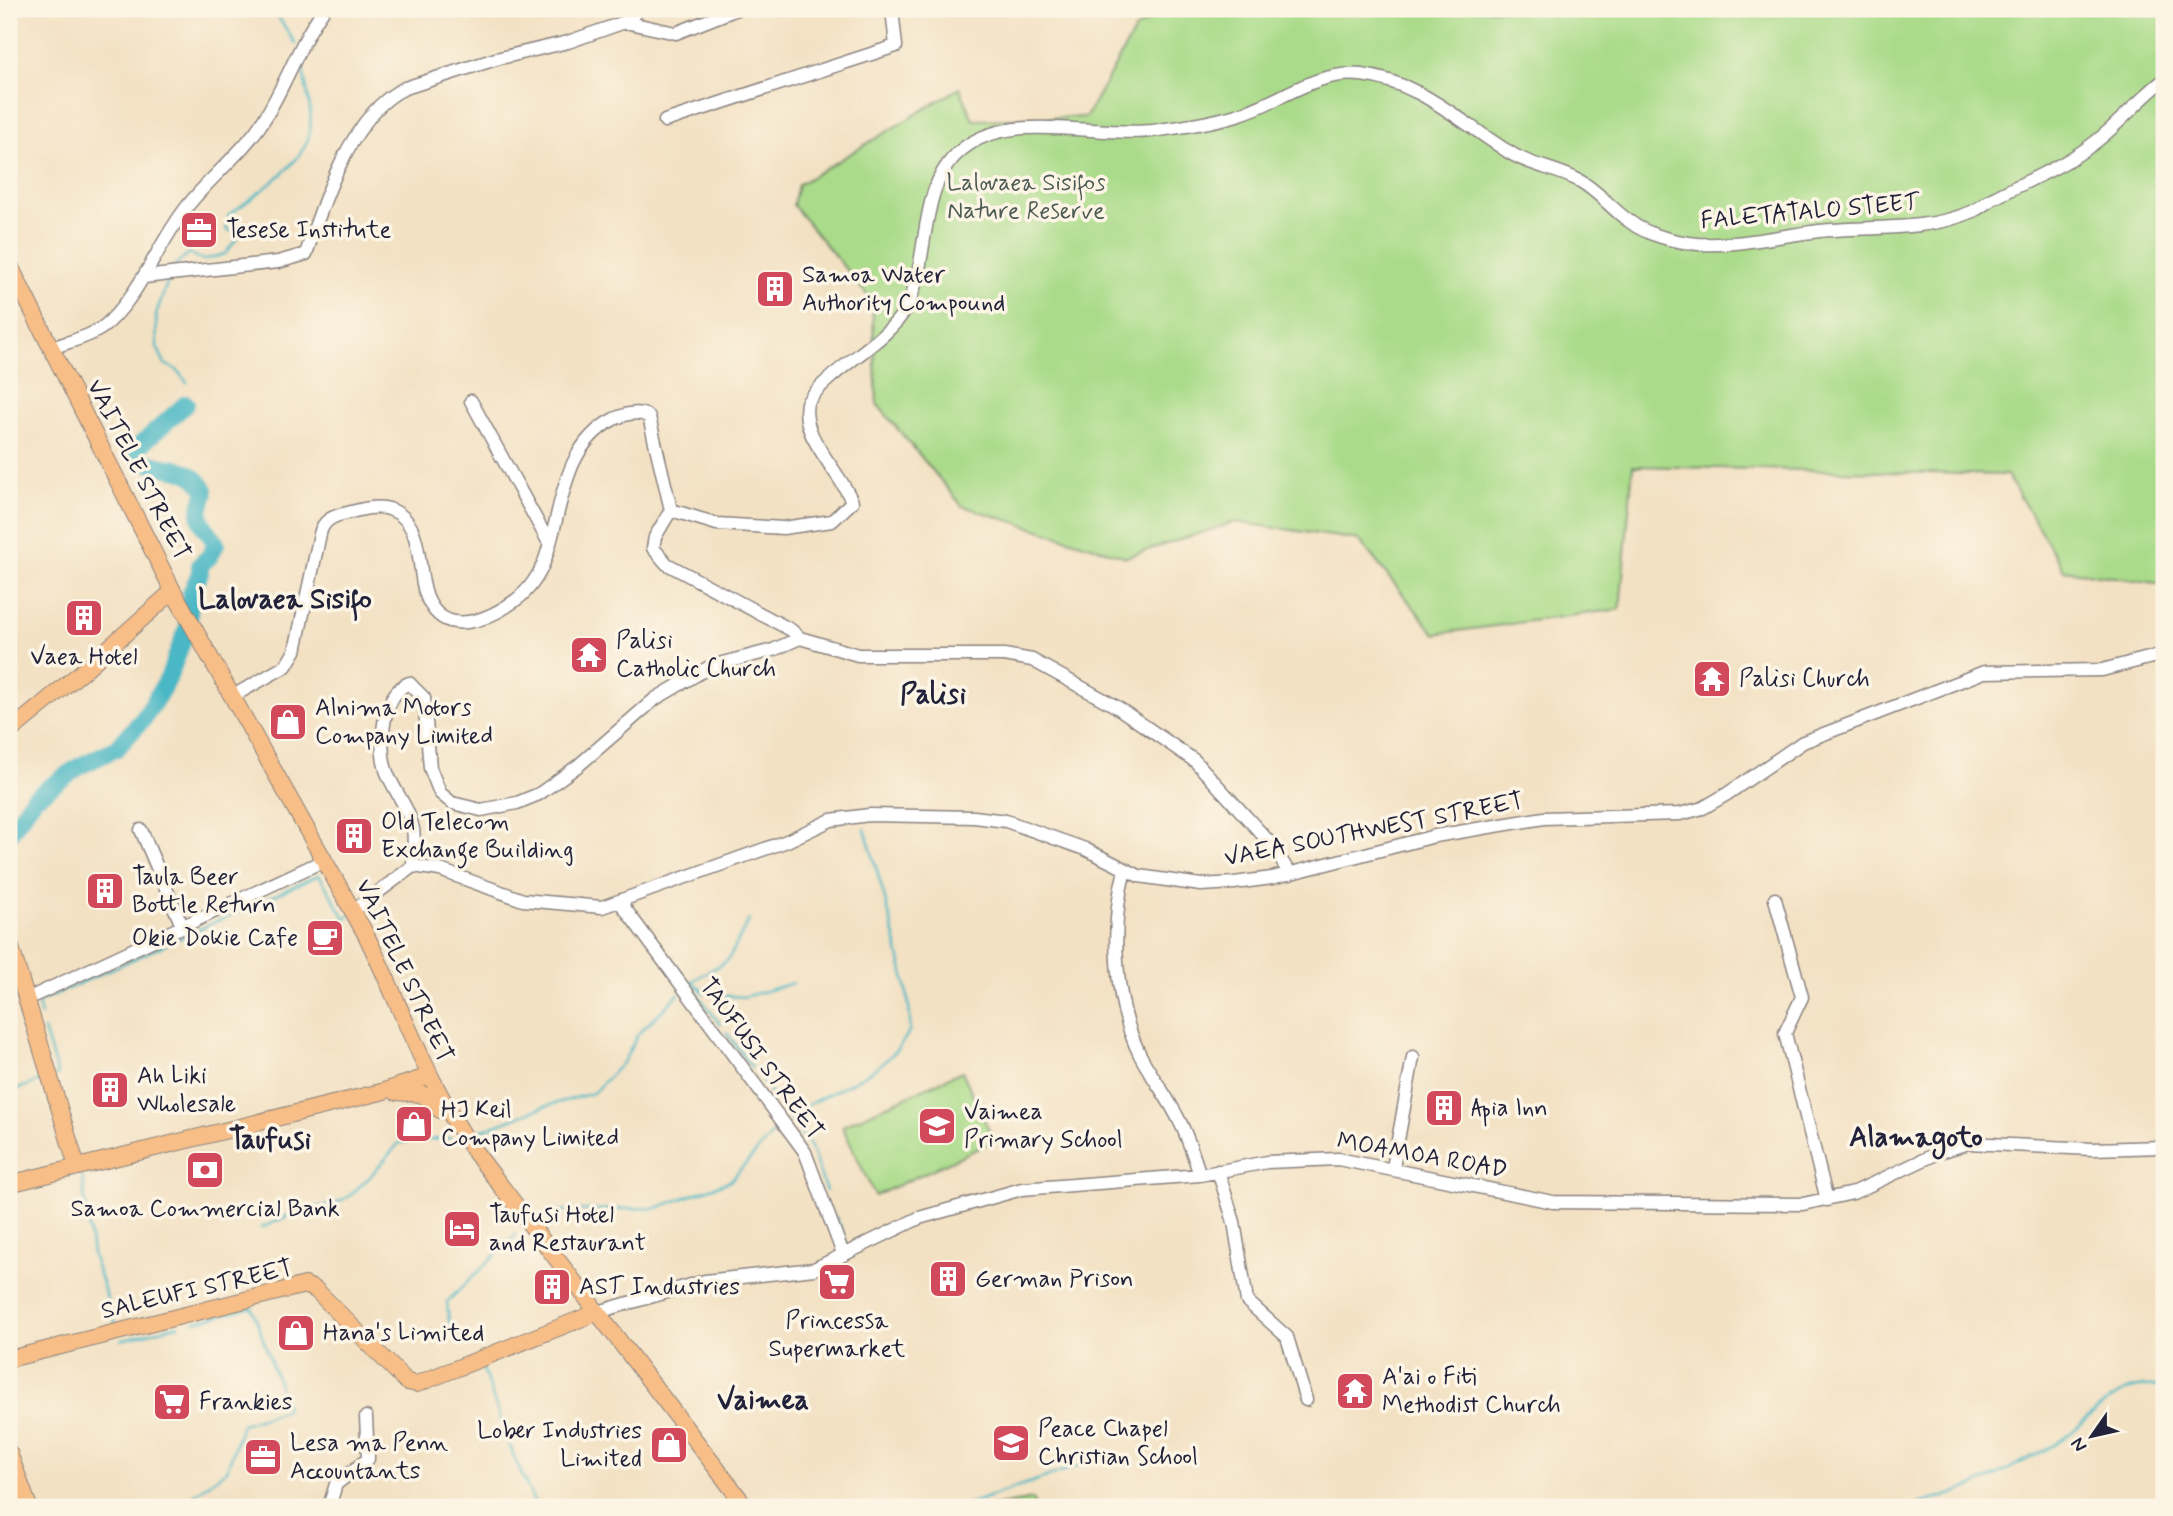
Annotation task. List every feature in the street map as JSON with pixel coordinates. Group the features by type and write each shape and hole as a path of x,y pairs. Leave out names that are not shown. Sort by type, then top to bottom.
{"main road":[{"name":"VAITELE STREET","path":"9,264 174,593 353,911 390,983 429,1076 475,1152 746,1507"},
{"path":"9,732 174,593"},
{"path":"9,941 77,1167"},
{"path":"382,1092 407,1076 412,1069 411,1037"},
{"path":"9,1184 382,1092 429,1076"},
{"path":"382,1092 413,1092 430,1098 475,1152"},
{"name":"SALEUFI STREET","path":"9,1359 304,1285 316,1290 407,1382 417,1384 598,1312"},
{"path":"9,1453 29,1507"}],"street":[{"path":"52,348 107,324 144,278 157,250 186,208 240,152 264,120 324,9"},
{"path":"144,278 278,262 306,254 321,204 339,169 369,118 393,93 496,59 568,42 625,22 639,9"},
{"path":"625,22 677,33 737,9"},
{"path":"665,121 896,46 892,9"},
{"name":"FALETATALO STEET","path":"671,510 717,524 783,528 832,521 846,510 852,502 846,484 807,425 804,414 807,403 899,318 911,295 932,201 944,168 968,145 987,134 1027,129 1126,133 1188,126 1240,114 1321,77 1358,75 1389,80 1417,92 1506,151 1539,168 1580,181 1629,222 1653,234 1695,244 1750,242 1852,228 1934,223 1971,212 2075,157 2101,138 2143,95 2164,80"},
{"path":"471,401 548,541"},
{"path":"233,696 286,666 295,651 322,525 329,519 375,508 390,509 406,522 418,542 428,601 437,614 450,622 463,624 478,621 517,600 534,582 545,561 563,485 592,434 630,413 644,413 649,416 671,510 655,537 653,548 659,557 694,581 791,630 800,638 858,655 1004,655 1032,660 1117,707 1195,761 1271,844 1290,874"},
{"path":"353,911 413,866 413,829 405,805 386,769 383,747 390,702 399,687 409,683 424,698 430,768 440,793 452,803 481,810 517,803 539,794 579,765 655,699 711,666 773,650 800,638"},
{"name":"VAEA SOUTHWEST STREET","path":"413,866 440,870 523,900 586,906 620,902 787,841 831,820 869,815 974,817 1006,821 1041,831 1139,876 1201,884 1290,874 1435,836 1544,818 1691,811 1727,794 1803,742 1984,672 2102,670 2164,654"},
{"path":"141,830 183,928"},
{"path":"27,999 325,860"},
{"path":"1125,870 1119,892 1119,962 1128,1021 1139,1052 1179,1119 1200,1175"},
{"path":"1775,899 1802,997 1785,1033 1828,1200"},
{"name":"TAUFUSI STREET","path":"620,902 805,1152 843,1254"},
{"path":"1393,1168 1413,1057"},
{"name":"MOAMOA ROAD","path":"598,1312 705,1280 814,1269 919,1218 1022,1189 1200,1175 1267,1162 1338,1159 1553,1202 1803,1204 1853,1193 1940,1152 1968,1143 2117,1150 2164,1147"},
{"path":"1218,1171 1234,1222 1247,1301 1287,1337 1306,1400"},
{"path":"328,1507 336,1484 368,1459 366,1418"}],"green space":[{"name":"Lalovaea Sisifos Nature Reserve","path":"1164,9 2164,9 2164,584 2064,570 2007,475 1633,466 1620,609 1435,634 1359,540 1235,522 1126,557 962,506 877,404 872,301 793,205 798,185 960,88 973,120 1086,117 1135,30"},
{"path":"962,1071 994,1141 875,1196 842,1126"},
{"path":"1033,1499 1035,1507 989,1507"}],"waterway":[{"path":"273,9 296,44"},
{"path":"172,268 189,253 203,260 225,254 238,237 233,231 226,230 229,215 275,180 305,146 310,117 301,60"},
{"path":"169,278 156,314 157,347 165,364 177,370 187,383"},
{"path":"9,834 34,798 80,766 117,748 144,718 168,679 188,626 191,593 200,573 200,565 210,556 216,544 200,518 205,490 198,480 182,471 148,463 139,458 137,448 186,404"},
{"path":"789,1117 873,1070 899,1047 909,1031 910,1016 901,965 865,829"},
{"path":"41,1016 38,1003 41,1001 319,875 345,918 350,915"},
{"path":"634,911 654,937"},
{"path":"689,983 728,960 749,920"},
{"path":"660,945 720,1024"},
{"path":"692,981 705,993 711,991"},
{"path":"721,995 744,997 793,983"},
{"path":"480,1131 543,1107 593,1093 624,1061 638,1034 679,994"},
{"path":"44,1030 58,1075 55,1076"},
{"path":"726,1032 752,1068"},
{"path":"758,1075 774,1098"},
{"path":"9,1092 46,1079"},
{"path":"780,1106 810,1145 826,1191"},
{"path":"545,1214 558,1211 656,1208 730,1181 777,1129"},
{"path":"261,1228 303,1209 332,1205 348,1197 369,1178 399,1143 450,1138"},
{"path":"82,1176 92,1254 116,1325"},
{"path":"836,1217 846,1242"},
{"path":"469,1345 449,1322 447,1302 516,1235"},
{"path":"178,1507 227,1470 242,1424 283,1411 286,1405 252,1307 194,1322"},
{"path":"121,1340 179,1325"},
{"path":"482,1367 513,1454 536,1507"},
{"path":"1900,1507 1941,1498 2017,1465 2054,1445 2103,1405 2130,1389 2164,1387"},
{"path":"960,1507 1109,1455"},
{"path":"719,1507 726,1503"}],"place":[{"name":"Tesese Institute","path":"199,230"},
{"name":"Samoa Water Authority Compound","path":"775,289"},
{"name":"Vaea Hotel","path":"84,618"},
{"name":"Palisi Catholic Church","path":"589,655"},
{"name":"Palisi Church","path":"1712,679"},
{"name":"Alnima Motors Company Limited","path":"288,722"},
{"name":"Old Telecom Exchange Building","path":"354,836"},
{"name":"Taula Beer Bottle Return","path":"105,891"},
{"name":"Okie Dokie Cafe","path":"325,938"},
{"name":"Ah Liki Wholesale","path":"110,1090"},
{"name":"Apia Inn","path":"1444,1108"},
{"name":"HJ Keil Company Limited","path":"414,1124"},
{"name":"Vaimea Primary School","path":"937,1126"},
{"name":"Samoa Commercial Bank","path":"205,1170"},
{"name":"Taufusi Hotel and Restaurant","path":"462,1229"},
{"name":"German Prison","path":"948,1279"},
{"name":"Princessa Supermarket","path":"837,1282"},
{"name":"AST Industries","path":"552,1287"},
{"name":"Hana's Limited","path":"296,1333"},
{"name":"A'ai o Fiti Methodist Church","path":"1355,1391"},
{"name":"Frankies","path":"172,1402"},
{"name":"Peace Chapel Christian School","path":"1011,1443"},
{"name":"Lober Industries Limited","path":"669,1445"},
{"name":"Lesa ma Penn Accountants","path":"263,1457"}],"district":[{"name":"Lalovaea Sisifo","path":"285,600"},
{"name":"Palisi","path":"933,695"},
{"name":"Alamagoto","path":"1916,1138"},
{"name":"Taufusi","path":"270,1140"},
{"name":"Vaimea","path":"763,1401"}]}
